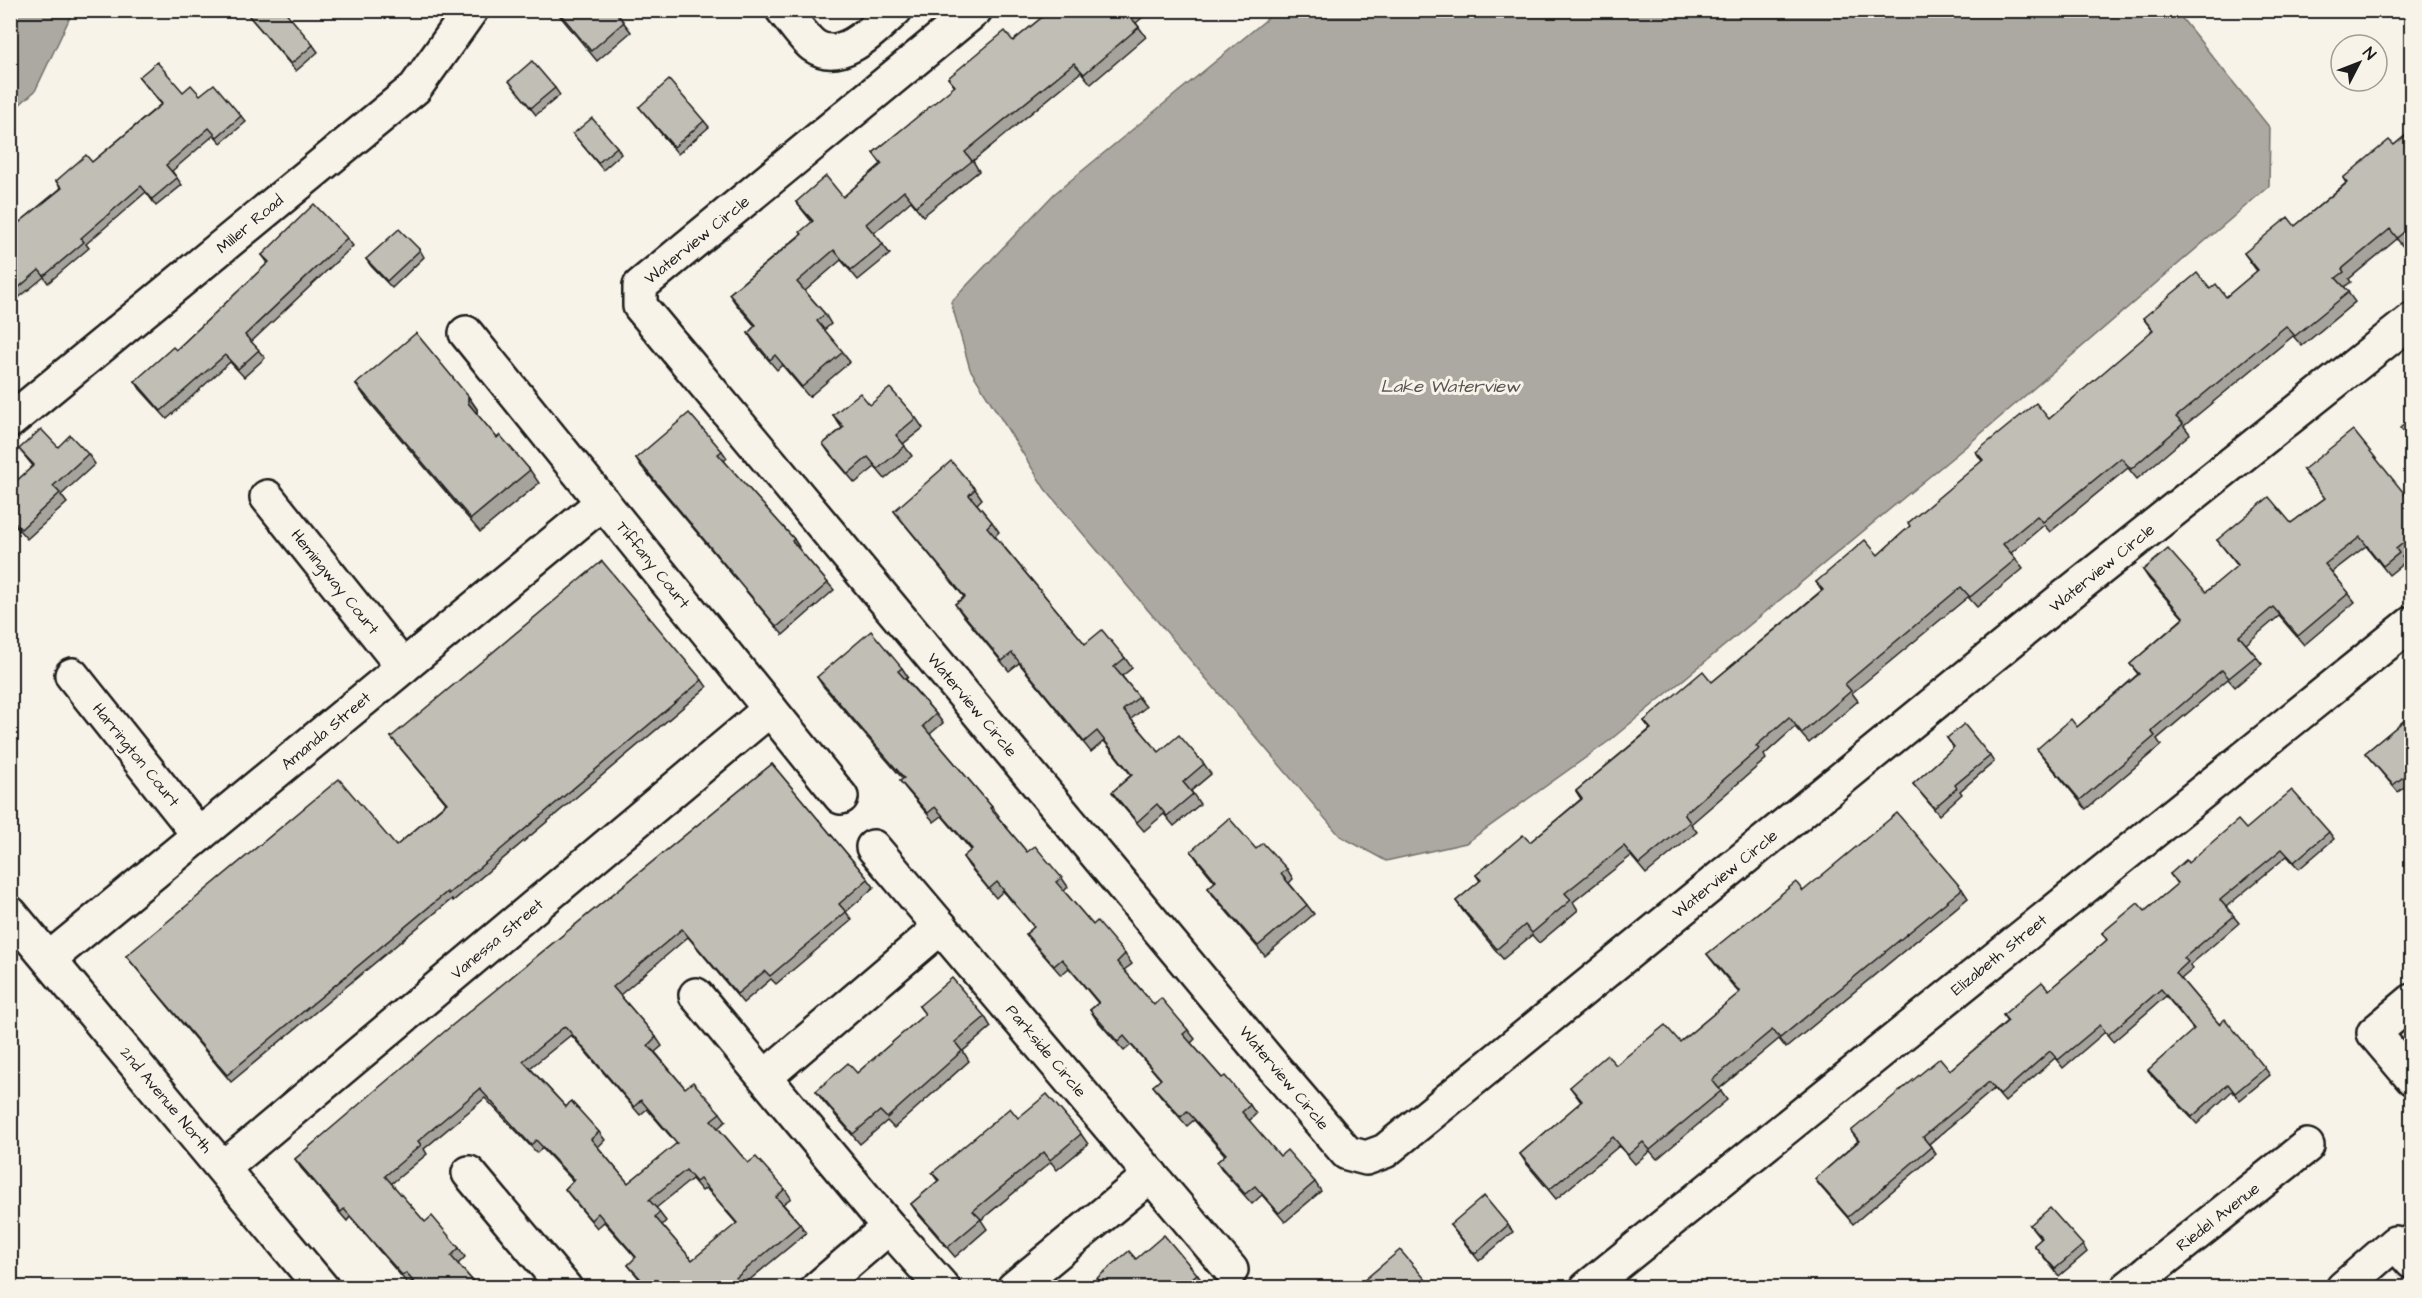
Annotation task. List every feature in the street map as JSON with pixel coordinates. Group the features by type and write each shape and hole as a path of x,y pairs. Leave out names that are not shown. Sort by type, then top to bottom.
{"street":[{"name":"Miller Road","path":"14,412 415,88 471,10"},
{"path":"783,10 815,47 833,51 854,46 895,10"},
{"name":"Waterview Circle","path":"975,10 640,286 640,306 1276,1070 1347,1153 1366,1158 1385,1151 2058,603 2412,320"},
{"name":"Tiffany Court","path":"466,333 841,797"},
{"name":"Hemingway Court","path":"267,497 403,667"},
{"name":"Amanda Street","path":"49,959 603,502"},
{"name":"Elizabeth Street","path":"1587,1287 2412,623"},
{"name":"Harrington Court","path":"72,675 199,835"},
{"name":"Vanessa Street","path":"223,1168 770,709"},
{"name":"Parkside Circle","path":"873,847 1231,1270"},
{"name":"2nd Avenue North","path":"11,915 322,1287"},
{"path":"765,1077 941,927"},
{"path":"696,995 889,1227 943,1287"},
{"path":"2412,1001 2374,1033 2412,1078"},
{"name":"Riedel Avenue","path":"2128,1287 2307,1146"},
{"path":"469,1173 565,1287"},
{"path":"1014,1287 1151,1175"},
{"path":"818,1287 889,1227"},
{"path":"2343,1287 2395,1243 2412,1263"}],"water":[{"path":"11,10 73,11 35,91 11,112"},
{"name":"Lake Waterview","path":"1278,10 2176,11 2270,128 2269,186 1970,443 1609,741 1466,843 1386,861 1340,836 1045,489 970,369 951,302 1054,194"}],"building":[{"path":"255,10 284,10 313,45 291,64 249,16"},
{"path":"557,10 614,10 624,22 591,51"},
{"path":"1051,10 1132,10 1128,14 1139,27 1084,74 1074,63 965,152 972,161 916,206 904,191 866,224 883,244 851,270 834,250 797,282 825,314 817,321 843,352 802,387 775,355 770,360 748,333 756,325 729,294 802,234 800,232 813,221 796,202 826,176 843,197 882,164 873,153 955,86 948,78 1005,31 1013,41"},
{"path":"532,61 555,88 531,108 509,81"},
{"path":"157,62 183,92 191,85 200,95 214,84 241,116 217,137 209,128 166,165 177,178 152,199 141,186 81,238 84,242 44,276 39,270 10,295 10,230 62,188 56,181 86,155 92,162 162,104 139,77"},
{"path":"669,80 704,121 674,147 639,107"},
{"path":"592,118 617,147 598,163 573,134"},
{"path":"2412,130 2412,225 2397,238 2390,229 2342,269 2344,272 2336,278 2349,292 2295,336 2286,326 2176,417 2183,424 2131,469 2121,458 2043,522 2037,516 2003,544 2016,559 1970,597 1961,587 1845,684 1851,691 1802,733 1789,717 1756,746 1759,749 1684,814 1690,822 1639,864 1624,846 1565,893 1571,900 1532,933 1525,925 1497,949 1456,901 1481,880 1476,875 1523,835 1530,842 1582,799 1576,791 1651,729 1644,721 1703,671 1712,682 1823,590 1816,582 1865,540 1878,555 1910,526 1908,523 1983,460 1976,452 2036,403 2049,419 2153,330 2143,318 2197,273 2210,289 2216,284 2226,297 2258,270 2244,253 2288,217 2295,226 2347,183 2343,178 2389,140 2394,145"},
{"path":"314,204 347,238 245,335 259,350 238,369 225,355 161,411 135,381 173,347 176,350 269,262 262,255"},
{"path":"399,229 420,250 387,281 366,259"},
{"path":"416,333 468,396 468,403 497,438 500,435 530,470 471,519 356,384"},
{"path":"890,388 916,418 896,435 905,446 878,469 868,457 848,474 823,444 844,427 833,415 860,393 870,405"},
{"path":"689,413 722,451 718,454 794,539 792,541 828,583 777,627 636,458"},
{"path":"2412,418 2412,441 2400,428"},
{"path":"41,429 58,447 70,435 88,454 53,486 60,493 21,529 10,518 10,487 34,465 19,449"},
{"path":"2353,430 2412,503 2412,536 2396,549 2399,553 2383,566 2360,537 2325,564 2349,593 2298,636 2273,607 2239,636 2256,656 2229,678 2222,670 2151,731 2155,736 2080,800 2037,749 2071,719 2077,727 2139,674 2130,664 2184,618 2143,570 2168,549 2206,592 2238,565 2217,540 2269,497 2291,523 2325,498 2303,470"},
{"path":"951,461 975,489 969,495 992,522 987,527 1085,644 1102,630 1125,658 1114,667 1139,697 1123,710 1159,752 1179,735 1204,764 1183,782 1193,794 1167,816 1157,804 1137,822 1112,792 1132,775 1097,731 1084,742 1012,653 1002,661 955,604 965,597 894,511"},
{"path":"602,561 702,680 448,894 447,892 227,1075 126,956 339,779 396,846 447,803 391,737"},
{"path":"871,631 902,668 898,671 936,714 923,726 1027,852 1035,846 1062,878 1056,882 1093,925 1097,921 1125,954 1117,962 1154,1005 1161,998 1188,1030 1183,1034 1222,1078 1225,1076 1250,1105 1242,1112 1280,1156 1287,1150 1315,1182 1279,1213 1255,1186 1245,1194 1217,1162 1226,1154 1187,1111 1181,1117 1153,1086 1161,1079 1124,1036 1118,1042 1090,1010 1099,1003 1062,959 1054,966 1026,934 1034,927 997,882 989,889 963,857 972,849 935,807 928,813 900,781 904,778 817,677"},
{"path":"2412,714 2412,770 2393,785 2365,753"},
{"path":"1964,724 1990,756 1955,785 1957,788 1934,808 1913,784 1954,747 1947,738"},
{"path":"772,764 868,879 839,904 846,912 770,976 765,971 737,994 682,929 613,987 656,1037 648,1045 685,1088 693,1082 720,1113 711,1120 748,1163 756,1157 785,1189 776,1197 800,1224 725,1287 648,1287 628,1265 636,1257 598,1213 591,1220 565,1189 574,1180 536,1140 531,1145 480,1089 418,1141 421,1145 385,1176 425,1222 432,1216 459,1248 451,1256 478,1287 418,1287 406,1273 402,1275 344,1209 341,1212 295,1159 444,1032","holes":["565,1026 634,1107 641,1100 677,1143 628,1183 591,1139 599,1132 571,1101 566,1107 523,1061","686,1170 696,1182 700,1179 737,1223 692,1260 655,1217 660,1212 649,1200"]},
{"path":"2292,790 2329,832 2294,862 2282,849 2220,900 2234,916 2184,958 2188,962 2176,973 2219,1024 2225,1019 2265,1068 2235,1093 2228,1084 2192,1117 2148,1070 2194,1029 2161,989 2108,1035 2100,1025 2058,1060 2050,1051 2000,1095 1989,1082 1923,1137 1931,1147 1848,1217 1815,1179 1859,1141 1851,1131 1940,1058 1950,1070 2008,1021 2003,1015 2042,982 2049,990 2107,940 2102,933 2138,903 2145,911 2178,883 2170,874 2186,860 2188,863 2238,820 2246,829"},
{"path":"1897,813 1962,889 1780,1038 1772,1030 1712,1080 1721,1091 1650,1150 1643,1142 1628,1155 1613,1137 1550,1189 1520,1154 1582,1101 1570,1087 1607,1055 1616,1065 1665,1025 1680,1042 1740,992 1707,954 1796,882 1803,891"},
{"path":"1229,818 1256,849 1263,843 1287,869 1281,874 1307,905 1258,946 1208,888 1216,881 1191,851"},
{"path":"952,978 985,1017 955,1042 962,1051 887,1118 880,1111 853,1134 816,1091 848,1063 857,1073 925,1014 919,1006"},
{"path":"2412,1033 2412,1043 2407,1037"},
{"path":"1047,1094 1081,1134 1050,1160 1044,1152 973,1211 981,1219 948,1247 911,1204 939,1180 932,1173 1010,1108 1018,1118"},
{"path":"1484,1196 1508,1225 1475,1254 1450,1225"},
{"path":"2050,1208 2083,1245 2055,1269 2034,1245 2042,1238 2030,1225"},
{"path":"1164,1235 1197,1274 1182,1287 1100,1287 1103,1285 1097,1278 1129,1251 1136,1259"},
{"path":"1400,1250 1432,1287 1356,1287"}]}
